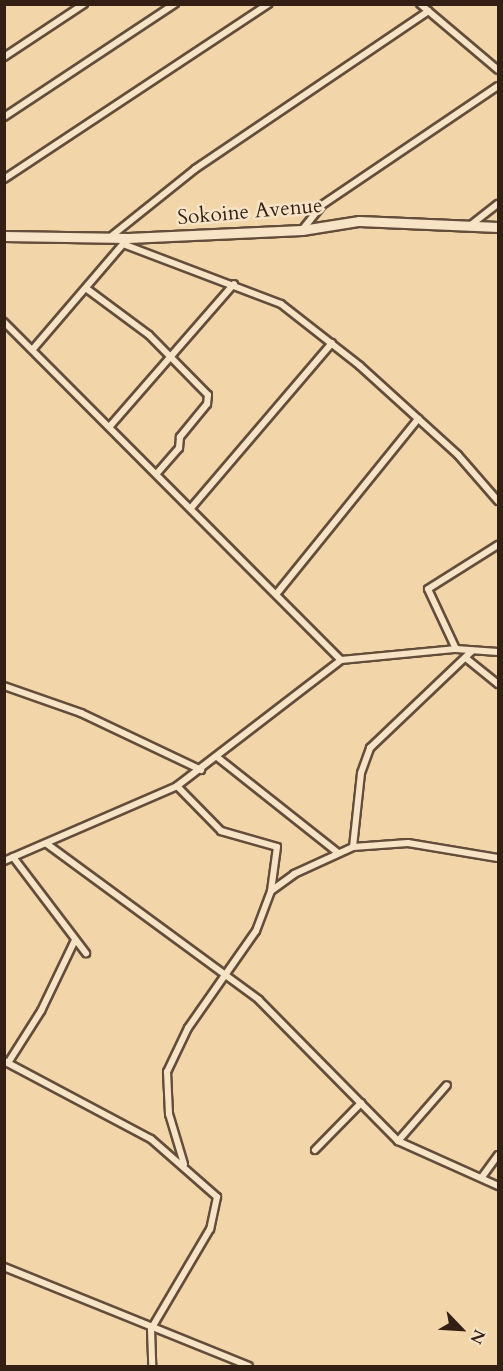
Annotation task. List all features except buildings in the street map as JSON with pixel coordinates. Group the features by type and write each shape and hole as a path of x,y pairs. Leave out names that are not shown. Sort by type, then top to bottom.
{"street":[{"path":"4,57 84,4"},
{"path":"4,117 175,4"},
{"path":"4,179 268,4"},
{"path":"420,4 498,70"},
{"path":"109,238 195,169 428,11"},
{"path":"302,230 322,205 498,86"},
{"path":"472,224 498,204"},
{"name":"Sokoine Avenue","path":"4,236 109,238 125,241 302,230 359,221 472,224 498,227"},
{"path":"33,349 87,290 125,241 281,304 332,343 417,419 498,501"},
{"path":"111,425 173,359 234,284"},
{"path":"87,290 173,359 209,399 157,473"},
{"path":"4,322 111,425 278,592 342,660"},
{"path":"191,507 332,343"},
{"path":"278,592 417,419"},
{"path":"456,649 428,589 498,545"},
{"path":"4,861 177,786 217,758 342,660 456,649 498,652"},
{"path":"353,847 361,774 370,748 472,651"},
{"path":"466,658 498,684"},
{"path":"4,686 81,713 201,770"},
{"path":"217,758 338,853"},
{"path":"177,786 221,831 277,847 271,891 256,931 224,974 174,1050 167,1072 169,1114 184,1164"},
{"path":"47,844 280,1018 398,1141 498,1186"},
{"path":"271,891 338,853 353,847 425,844 498,858"},
{"path":"13,857 86,953"},
{"path":"75,940 41,1011 6,1062 135,1129 184,1164 217,1197 219,1208 151,1329 152,1366"},
{"path":"398,1141 447,1085"},
{"path":"315,1150 361,1104"},
{"path":"482,1177 498,1155"},
{"path":"4,1267 151,1329 249,1366"}]}
